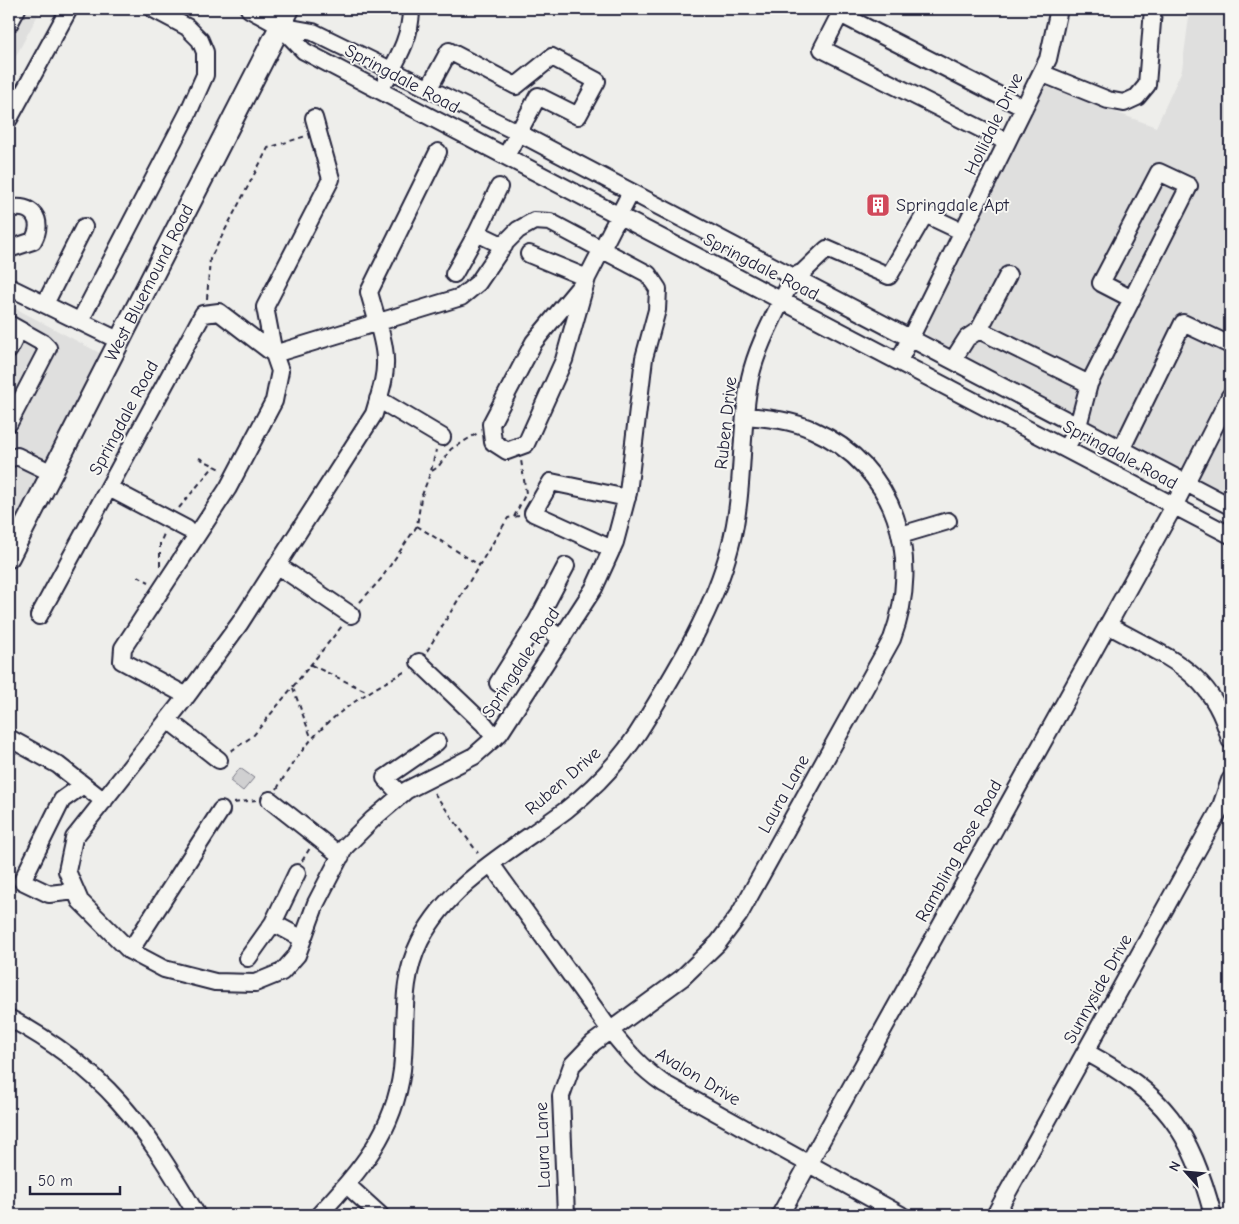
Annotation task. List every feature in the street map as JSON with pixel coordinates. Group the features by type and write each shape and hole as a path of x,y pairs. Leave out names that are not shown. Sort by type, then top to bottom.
{"main road":[{"name":"West Bluemound Road","path":"9,558 285,17"}],"street":[{"path":"9,24 17,9"},
{"path":"9,119 69,9"},
{"path":"80,321 188,113 204,75 205,52 200,40 187,27 153,9"},
{"name":"Springdale Road","path":"249,9 285,17 519,133 1230,506"},
{"path":"380,90 403,52 411,24 411,9"},
{"name":"Hollidale Drive","path":"899,361 1041,73 1052,47 1059,9"},
{"path":"1041,73 1108,100 1124,103 1136,97 1147,85 1153,9"},
{"path":"1007,142 822,49 840,14 1024,108"},
{"name":"Springdale Road","path":"285,17 304,50 1066,448 1230,536"},
{"path":"429,88 449,51 516,86 578,116 597,81 552,57 516,86"},
{"path":"506,156 538,96"},
{"path":"187,696 122,661 123,648 231,482 274,401 280,371 274,354 265,307 331,178 316,125"},
{"name":"Springdale Road","path":"274,354 376,321 461,297 478,283 504,246 518,230 534,221 550,222 602,248 648,274 658,289 657,310 644,358 627,498 612,549 594,588 562,639 495,738 474,756 401,795 345,847 316,903 297,955 282,972 255,983 215,982 164,969 130,951 80,900 67,871 74,838 187,696 240,623 374,414 385,359 376,321 369,292 438,152"},
{"path":"1066,448 1078,426 1089,384 1190,186 1160,172 1101,283 1132,299"},
{"path":"454,274 477,233 499,187"},
{"path":"587,278 534,342 491,426 493,442 507,451 526,444 564,360 587,278 631,192"},
{"path":"9,209 20,206 29,210 37,223 37,234 33,240 9,249"},
{"path":"793,277 803,272 827,249 889,276 925,214 963,232"},
{"path":"44,304 84,227"},
{"path":"477,233 504,246"},
{"path":"529,254 587,278"},
{"path":"953,360 967,338 979,330 1008,275"},
{"name":"Ruben Drive","path":"319,1215 347,1185 376,1147 393,1110 402,1068 404,994 410,968 419,943 442,906 461,887 568,808 590,789 621,756 645,722 710,604 722,575 737,516 750,377 756,358 793,277"},
{"path":"9,287 120,342"},
{"path":"210,314 219,312 274,354"},
{"name":"Springdale Road","path":"39,616 203,314 210,314"},
{"path":"1122,448 1184,323 1230,345"},
{"path":"9,350 14,327 43,342 48,348 9,423"},
{"path":"979,330 1089,384"},
{"name":"Rambling Rose Road","path":"780,1215 1174,506 1230,396"},
{"path":"378,399 442,437"},
{"name":"Laura Lane","path":"566,1215 560,1114 563,1088 572,1065 581,1053 702,961 739,915 892,639 900,617 905,586 905,561 901,535 894,512 882,488 851,453 830,439 798,424 746,416"},
{"path":"10,457 17,456 52,473"},
{"path":"612,549 533,513 551,482 627,498"},
{"path":"109,488 176,524"},
{"path":"901,535 948,521"},
{"path":"277,565 350,615"},
{"path":"498,683 537,621 566,566"},
{"path":"537,621 562,639"},
{"path":"1108,625 1190,671 1211,693 1228,720 1230,740"},
{"path":"419,662 484,724 495,738"},
{"path":"168,720 219,760"},
{"path":"9,738 58,765 104,801"},
{"path":"401,795 385,778 437,742"},
{"name":"Sunnyside Drive","path":"996,1215 1220,810 1230,780"},
{"path":"76,891 49,894 22,881 62,800 83,785"},
{"path":"270,800 341,856"},
{"path":"130,951 221,810"},
{"name":"Avalon Drive","path":"491,864 630,1056 663,1083 902,1215"},
{"path":"248,958 273,922 297,873"},
{"path":"273,922 303,940"},
{"path":"9,1018 49,1040 76,1060 108,1089 144,1130 197,1215"},
{"path":"1086,1052 1139,1084 1173,1120 1199,1166 1213,1215"},
{"path":"347,1185 380,1215"}],"path":[{"path":"210,314 206,295 210,259 268,148 316,125"},
{"path":"431,471 438,468 451,449 491,426"},
{"path":"514,517 526,493 519,446"},
{"path":"199,458 214,466 231,482"},
{"path":"160,572 160,544 176,524 186,497 206,478 214,466"},
{"path":"221,810 235,802 270,800 286,773 312,738 350,703 419,662 508,518 533,513"},
{"path":"417,526 479,565"},
{"path":"311,665 368,692"},
{"path":"293,688 312,738"},
{"path":"425,781 478,853"},
{"path":"297,873 317,837"}],"shaded area":[{"path":"9,9 41,9 9,69"},
{"path":"1190,9 1230,9 1230,497 930,340 926,334 927,326 1044,86 1156,127 1182,70"},
{"path":"9,305 111,359 9,557"},
{"path":"240,768 254,778 243,791 230,781"}],"place":[{"name":"Springdale Apt","path":"878,205"}]}
